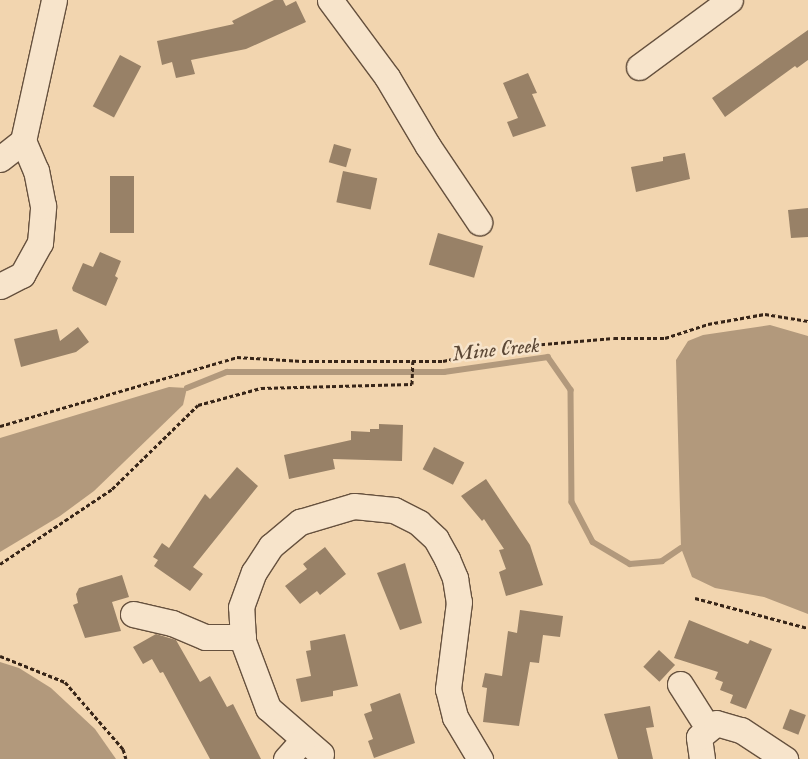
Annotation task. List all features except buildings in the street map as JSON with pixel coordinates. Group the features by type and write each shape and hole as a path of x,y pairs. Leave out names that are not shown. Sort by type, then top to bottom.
{"street":[{"path":"0,286 22,275 40,243 43,206 36,171 23,141 54,0"},
{"path":"330,0 387,77 428,146 479,222"},
{"path":"640,67 730,0"},
{"path":"0,160 23,141"},
{"path":"286,759 312,747 268,708 242,637 241,607 254,572 271,546 300,522 354,506 394,510 419,523 436,539 455,578 459,602 448,690 455,717 480,759"},
{"path":"133,614 172,623 205,637 242,637"},
{"path":"680,684 708,728"},
{"path":"702,759 699,737 716,723 741,730 785,759"}],"path":[{"path":"0,426 238,357 443,361 509,347 572,340 665,338 708,324 765,314 808,321"},
{"path":"0,564 112,490 198,405 261,388 412,384 413,361"},
{"path":"695,598 808,628"},
{"path":"0,656 65,682 123,749 126,759"}],"shaded area":[{"path":"770,325 808,336 808,614 764,597 715,588 692,577 681,548 676,360 688,341 703,335"},
{"path":"169,387 187,388 183,405 94,491 60,516 0,552 0,438"},
{"path":"0,662 19,668 51,688 95,729 116,759 0,759"}],"waterway":[{"name":"Mine Creek","path":"187,388 227,372 444,372 548,357 571,390 572,502 593,542 630,564 662,561 681,548"}]}
